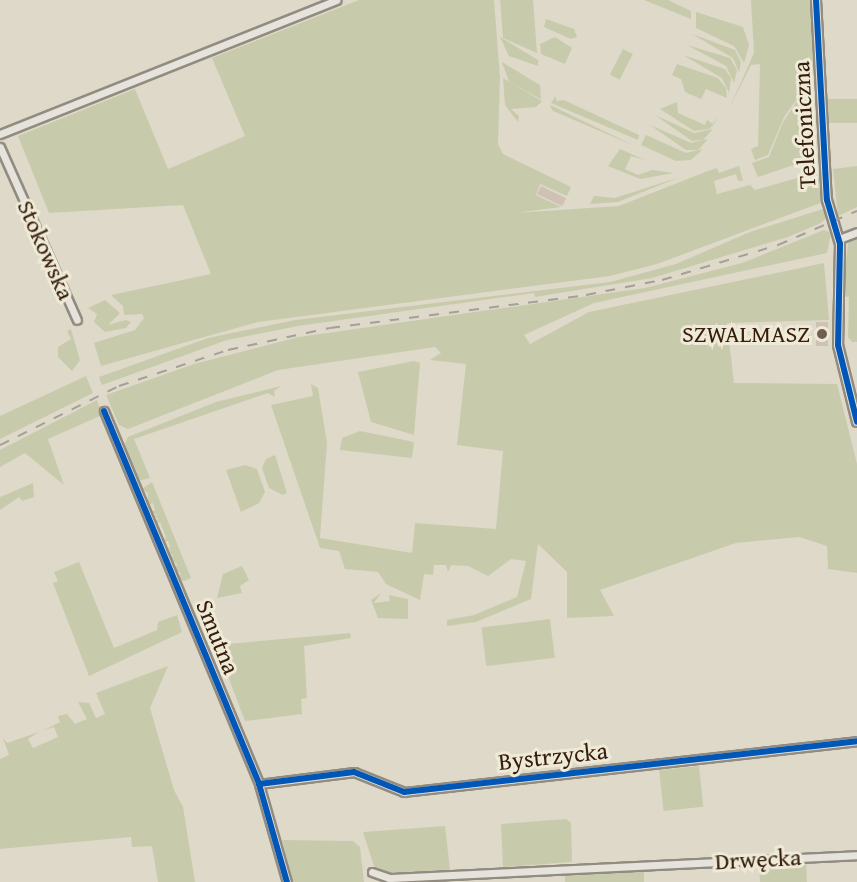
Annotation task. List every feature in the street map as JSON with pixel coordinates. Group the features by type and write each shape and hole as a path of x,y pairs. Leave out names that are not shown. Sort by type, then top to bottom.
{"street":[{"path":"0,134 336,0"},
{"name":"Telefoniczna","path":"816,0 827,200 839,239 838,345 857,423"},
{"name":"Stokowska","path":"0,147 77,320"},
{"path":"839,239 857,232"},
{"name":"Smutna","path":"105,411 259,784 287,882"},
{"name":"Bystrzycka","path":"259,784 354,772 404,792 857,741"},
{"name":"Drwęcka","path":"372,872 389,878 857,855"}],"green space":[{"path":"359,0 494,0 500,77 498,144 503,154 571,187 567,196 540,184 536,195 561,207 515,213 619,206 717,168 719,173 739,166 743,181 738,181 736,174 714,181 717,194 750,185 755,190 815,173 823,183 823,202 657,264 610,276 258,322 101,366 94,343 135,330 144,318 142,314 124,315 123,306 111,295 211,274 183,205 49,213 18,136 135,89 168,169 245,136 212,58"},
{"path":"500,0 533,0 537,53 503,38"},
{"path":"644,0 668,0 691,11 691,19"},
{"path":"751,0 811,0 815,74 784,117 768,155 755,160 751,149 758,146 760,64 751,65 729,109 754,53"},
{"path":"696,12 743,27 749,45 744,63 734,46 696,28"},
{"path":"546,19 574,29 577,37 571,39 544,27"},
{"path":"692,34 735,50 741,62 739,72 733,58"},
{"path":"500,37 538,60 538,66 509,56"},
{"path":"555,37 572,48 565,64 541,54 540,44"},
{"path":"687,45 730,58 737,70 734,83 726,66"},
{"path":"623,49 633,54 620,80 610,75"},
{"path":"683,55 725,69 731,78 729,93 722,78"},
{"path":"502,62 540,85 541,99 509,82"},
{"path":"677,64 718,78 726,88 727,98 706,89 701,99 685,92 681,79 672,75"},
{"path":"503,78 542,101 536,107 511,109 519,116 518,122 505,105"},
{"path":"812,79 817,157 758,177 752,163 769,157 783,122"},
{"path":"556,96 556,101 564,100 639,135 638,140 551,103"},
{"path":"827,99 857,99 857,123 827,123"},
{"path":"677,102 678,113 705,125 707,120 713,124 719,115 714,124 709,129 694,131 660,109"},
{"path":"550,105 635,146 553,111"},
{"path":"655,115 694,133 713,129 703,140 692,141"},
{"path":"650,125 691,143 708,139 698,150 686,150"},
{"path":"646,135 686,153 703,149 691,160 676,161 641,145"},
{"path":"620,149 645,160 631,156 625,169 638,175 652,170 674,173 640,179 608,166"},
{"path":"857,166 857,207 838,216 833,169"},
{"path":"680,177 618,202 590,204 594,196 615,198"},
{"path":"823,209 827,217 821,223 788,237 652,278 535,297 534,293 298,326 227,340 102,385 99,377 208,338 295,320 610,282 676,264 750,232"},
{"path":"824,230 831,233 827,253 594,303 524,335 530,344 589,312 824,263 829,320 727,323 734,383 837,384 857,464 857,573 828,569 827,546 799,537 736,543 600,590 614,616 567,618 567,572 538,544 531,599 476,622 447,626 447,620 474,615 517,597 526,561 511,559 488,576 468,566 451,565 448,572 446,565 434,565 433,575 424,574 420,600 386,584 378,572 345,569 339,551 320,548 271,405 313,396 311,384 318,388 327,443 320,538 412,553 415,523 496,529 503,451 457,445 466,364 430,360 441,353 435,347 278,370 128,429 119,425 106,395 194,364 299,337 645,288 742,263"},
{"path":"857,237 857,342 852,342 848,337 849,297 842,296 848,243"},
{"path":"105,300 120,313 108,325 126,320 131,322 126,328 105,332 94,322 97,314 88,308"},
{"path":"71,329 80,360 72,371 58,357 58,347 71,339 67,331"},
{"path":"414,361 420,363 414,435 371,422 358,372"},
{"path":"86,376 93,393 0,439 0,416"},
{"path":"281,386 274,391 275,397 268,393 134,439 150,478 138,481 124,446 128,437 216,402"},
{"path":"97,400 102,415 48,439 64,485 25,453 0,467 0,450"},
{"path":"360,431 414,442 412,458 340,450 342,438"},
{"path":"275,455 287,493 283,495 269,488 262,468 266,459"},
{"path":"245,465 257,469 265,492 259,503 241,512 226,470"},
{"path":"152,482 191,578 184,581 178,579 181,573 175,571 177,564 169,558 174,555 168,554 171,549 167,551 170,546 168,541 163,542 166,537 160,522 156,524 158,518 153,517 157,515 151,512 155,510 153,503 148,505 148,493 142,489"},
{"path":"33,483 34,497 22,501 19,497 0,510 0,497"},
{"path":"79,562 114,648 157,630 158,622 177,615 182,632 89,676 53,583 58,581 54,572"},
{"path":"242,566 249,580 240,586 242,593 217,598 223,574"},
{"path":"381,593 374,603 390,601 389,595 408,599 408,619 378,618 371,600"},
{"path":"550,619 555,658 486,666 482,627"},
{"path":"350,633 351,638 304,646 307,698 301,699 302,714 245,721 216,645"},
{"path":"168,666 150,708 174,790 183,807 195,882 158,882 152,846 132,847 131,837 0,849 0,759 9,755 3,738 7,743 39,732 28,739 33,748 58,737 54,727 42,731 60,722 58,716 67,714 75,724 87,719 78,702 89,703 96,718 105,714 96,693"},
{"path":"699,766 703,807 664,811 659,770"},
{"path":"566,819 571,823 572,862 503,867 501,824"},
{"path":"445,826 450,870 382,873 374,866 363,832"},
{"path":"282,840 353,841 360,847 364,882 293,882"},
{"path":"806,861 807,882 760,882 759,864"},
{"path":"644,871 644,882 565,882 565,876"}],"building":[{"path":"541,186 566,198 562,206 537,194"},
{"name":"SZWALMASZ","path":"816,322 828,322 828,346 816,346"}],"railway":[{"path":"0,445 119,386 228,350 330,328 586,295 662,280 778,245 857,211"}],"cycle path":[{"path":"816,0 827,200 840,244 838,345 857,422"},
{"path":"104,411 259,784 287,882"},
{"path":"259,784 354,772 404,792 857,741"}],"place":[{"name":"SZWALMASZ","path":"822,334"}]}
